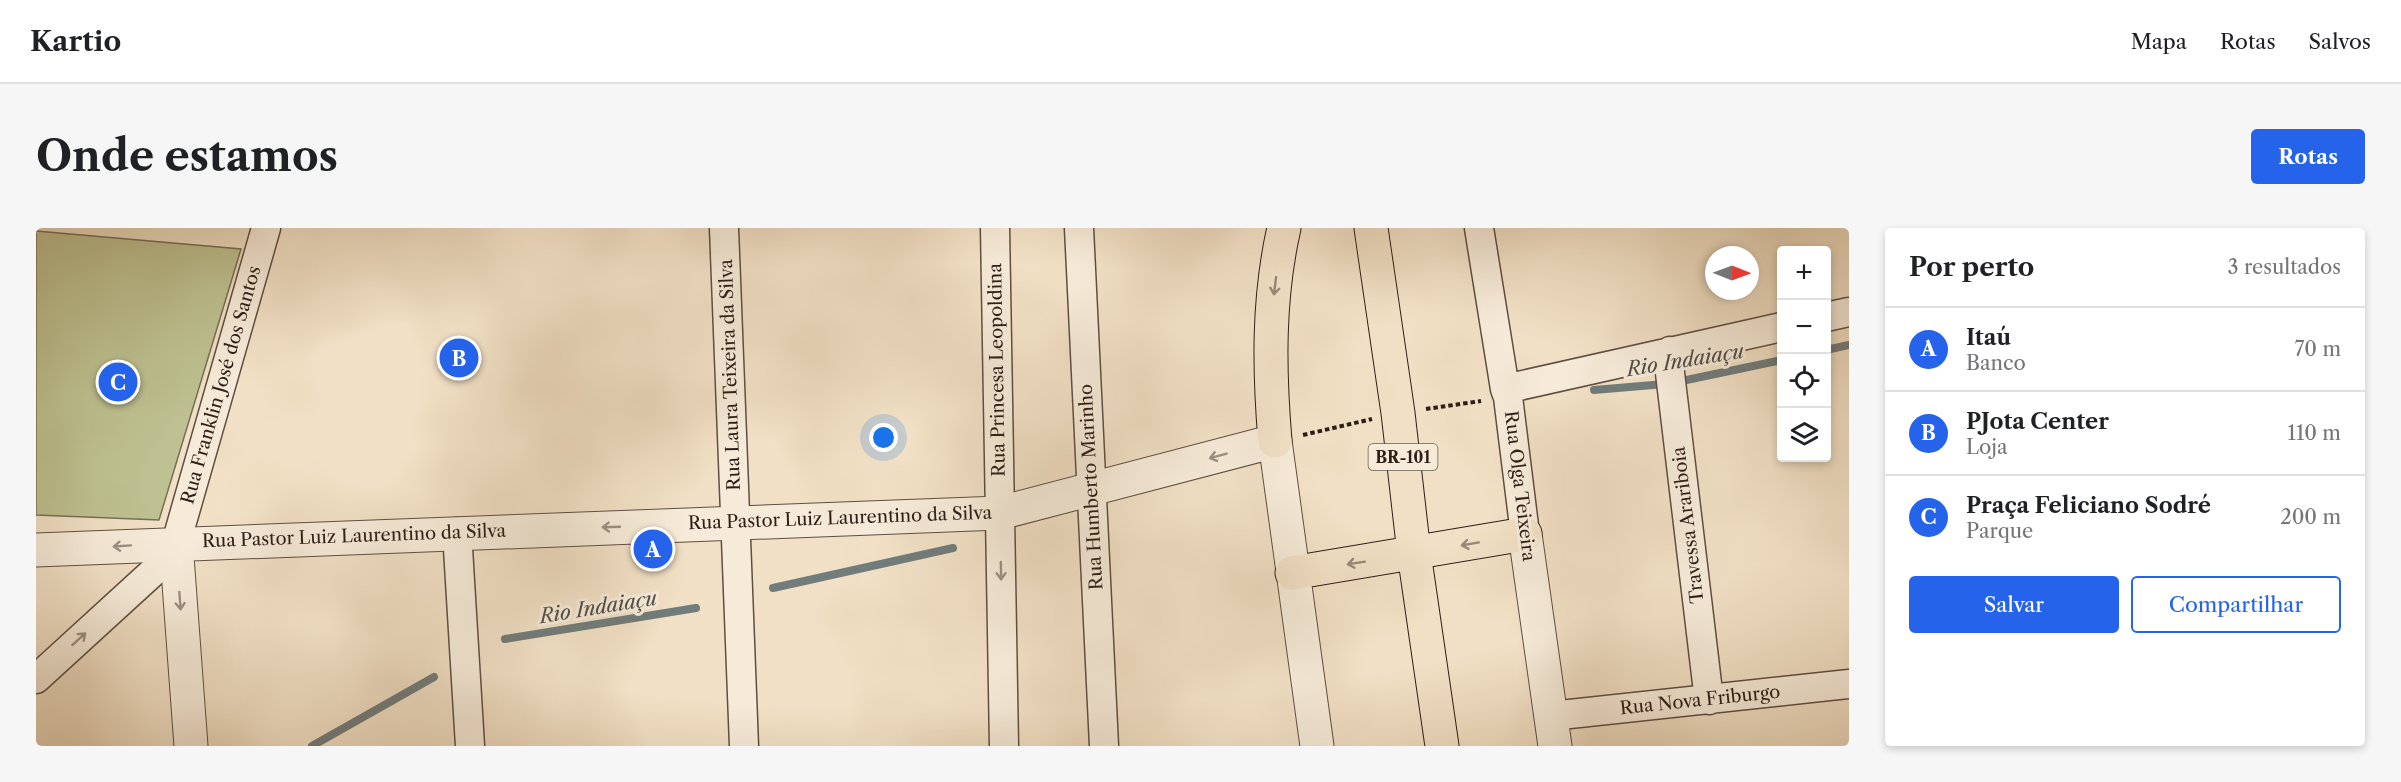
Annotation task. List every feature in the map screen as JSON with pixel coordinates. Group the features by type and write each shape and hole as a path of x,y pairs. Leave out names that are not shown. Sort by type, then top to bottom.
{"highway":[{"path":"1275,441 1270,375 1272,308 1284,228"},
{"name":"BR-101","path":"1371,228 1442,746"},
{"path":"1292,573 1525,534"}],"street":[{"name":"Rua Franklin José dos Santos","path":"176,547 266,228"},
{"name":"Rua Laura Teixeira da Silva","path":"724,228 744,746"},
{"name":"Rua Princesa Leopoldina","path":"994,228 1004,746"},
{"name":"Rua Humberto Marinho","path":"1079,228 1104,746"},
{"name":"Rua Olga Teixeira","path":"1479,228 1505,389 1509,398 1525,534 1553,731"},
{"path":"1831,316 1849,312"},
{"path":"1505,389 1671,373 1777,329"},
{"name":"Travessa Arariboia","path":"1671,373 1709,700"},
{"name":"Rua Pastor Luiz Laurentino da Silva","path":"36,550 176,547 457,532 1000,513 1275,441"},
{"path":"1275,441 1317,746"},
{"path":"457,532 470,746"},
{"path":"36,679 176,547"},
{"path":"176,547 191,746"},
{"name":"Rua Nova Friburgo","path":"1553,731 1709,700 1849,684"}],"green space":[{"path":"36,231 241,249 159,520 36,515"}],"waterway":[{"name":"Rio Indaiaçu","path":"1831,349 1849,345"},
{"name":"Rio Indaiaçu","path":"1677,382 1777,361"},
{"name":"Rio Indaiaçu","path":"1594,390 1665,384"},
{"name":"Rio Indaiaçu","path":"773,588 953,548"},
{"name":"Rio Indaiaçu","path":"505,639 696,608"},
{"name":"Rio Indaiaçu","path":"312,746 434,677"}],"place":[{"name":"PJota Center","path":"459,358"},
{"name":"Praça Feliciano Sodré","path":"118,382"},
{"name":"Itaú","path":"653,549"}]}
